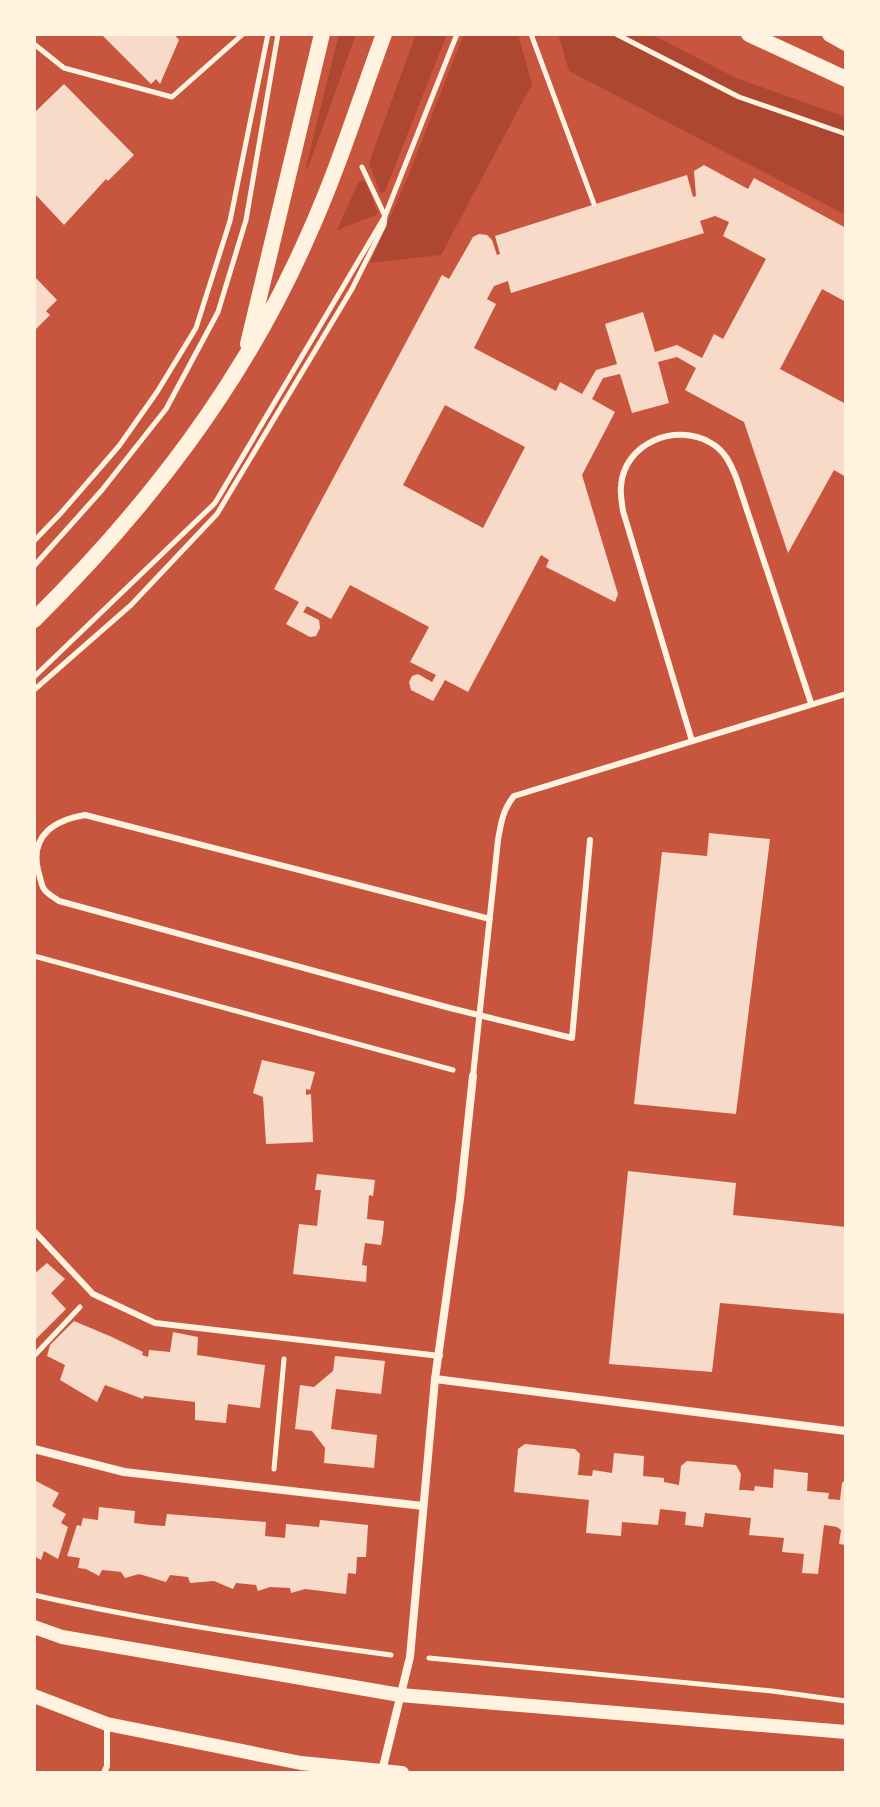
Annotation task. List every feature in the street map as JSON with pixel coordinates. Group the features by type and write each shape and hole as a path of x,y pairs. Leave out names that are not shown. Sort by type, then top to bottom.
{"main road":[{"path":"245,355 322,34"},
{"path":"34,620 146,500 206,420 266,323 308,237 384,34"},
{"path":"749,34 846,79"},
{"path":"830,34 846,43"}],"street":[{"path":"382,1771 410,1657 435,1379 473,1076"},
{"path":"435,1379 846,1431"},
{"path":"34,1449 124,1472 423,1506"},
{"path":"34,1627 62,1637 400,1695 846,1732"},
{"path":"34,1696 107,1724 300,1768 402,1773"}],"lane":[{"path":"692,741 623,511 621,484 628,465 640,446 661,437 688,434 711,443 728,457 811,703"},
{"path":"473,1076 502,818 514,796 846,694"},
{"path":"490,919 85,815 63,819 47,831 37,848 37,866 43,889 59,901 480,1016 572,1038 590,840"},
{"path":"34,1231 93,1294 155,1323 440,1356"},
{"path":"104,1773 107,1766 107,1724"}],"path":[{"path":"34,44 64,68 172,97 243,34"},
{"path":"34,541 119,446 196,328 230,221 268,34"},
{"path":"34,566 102,490 166,409 218,312 246,220 278,34"},
{"path":"34,677 215,503 385,216 457,34"},
{"path":"531,34 594,204"},
{"path":"616,34 739,97 846,134"},
{"path":"34,690 131,605 217,514 352,289 384,225 385,216 366,173 345,141"},
{"path":"34,956 473,1076"},
{"path":"34,1356 93,1294"},
{"path":"272,1489 286,1338"},
{"path":"34,1595 90,1608 269,1638 410,1657 772,1691 846,1701"}],"shaded area":[{"path":"339,34 356,34 308,168 306,167"},
{"path":"416,34 447,34 385,191 381,194 369,163"},
{"path":"464,34 518,34 532,84 441,255 370,263 406,181"},
{"path":"558,34 651,34 736,78 846,117 846,215 569,71"},
{"path":"359,181 366,182 378,214 337,230"}],"building":[{"path":"101,34 174,34 179,40 160,84 156,79 151,84"},
{"path":"64,84 134,155 108,181 106,179 64,225 34,193 34,113"},
{"path":"704,165 748,189 754,178 846,228 846,302 822,289 780,369 846,404 846,477 834,470 788,553 744,422 685,390 696,368 677,357 658,362 669,403 632,413 620,374 603,378 592,399 615,412 582,475 618,594 615,602 546,567 549,560 541,555 468,692 445,680 433,701 411,690 409,682 412,676 418,674 432,682 436,675 410,662 429,627 350,585 331,619 307,606 303,612 319,620 320,628 316,636 310,637 286,624 299,602 274,589 442,275 449,279 473,237 487,235 497,255 500,254 495,236 687,175 693,197 696,196 694,171","holes":["715,216 729,222 723,236 766,259 723,339 714,334 702,358 677,345 655,352 643,312 605,324 617,364 596,370 582,394 560,382 556,391 474,348 496,304 487,299 494,286 508,281 511,293 704,233 700,221","445,405 525,447 483,528 403,485"]},
{"path":"34,276 57,300 46,311 50,315 34,331"},
{"path":"709,833 770,839 736,1114 634,1104 662,852 707,856"},
{"path":"262,1060 315,1072 310,1090 306,1089 306,1095 311,1094 313,1142 266,1144 263,1097 253,1093"},
{"path":"628,1171 736,1183 733,1215 846,1227 846,1314 720,1303 712,1372 609,1364"},
{"path":"317,1174 375,1180 373,1196 369,1195 367,1219 384,1221 383,1233 381,1245 365,1243 362,1265 367,1266 366,1282 293,1274 299,1224 317,1226 321,1190 315,1190"},
{"path":"47,1263 65,1279 51,1293 66,1309 34,1341 34,1274"},
{"path":"74,1321 148,1357 149,1350 170,1352 173,1332 198,1337 197,1355 265,1365 260,1408 228,1404 226,1423 195,1420 195,1402 144,1396 143,1399 105,1385 97,1402 60,1380 65,1365 47,1356 50,1345"},
{"path":"335,1356 385,1361 381,1394 336,1389 331,1429 377,1435 374,1468 324,1463 325,1448 312,1431 295,1429 300,1385 314,1387 333,1371"},
{"path":"525,1444 575,1449 580,1454 578,1475 592,1476 593,1470 612,1473 614,1453 644,1456 643,1476 664,1478 664,1482 679,1485 681,1466 687,1461 736,1465 741,1474 739,1490 754,1491 755,1486 773,1488 774,1469 808,1473 807,1491 829,1493 828,1499 840,1500 842,1483 846,1479 846,1545 839,1544 841,1530 824,1525 818,1574 802,1573 804,1554 782,1552 784,1538 749,1535 751,1518 705,1513 703,1527 685,1525 686,1512 660,1509 658,1525 622,1522 621,1536 586,1533 589,1500 514,1492 518,1449"},
{"path":"34,1480 59,1493 52,1506 66,1514 61,1523 68,1527 58,1559 44,1551 41,1560 34,1556"},
{"path":"99,1507 135,1511 134,1523 150,1525 165,1526 167,1514 266,1522 265,1536 285,1538 286,1524 319,1527 320,1520 368,1525 366,1557 357,1557 356,1574 348,1573 346,1594 305,1589 291,1593 290,1588 270,1587 258,1591 256,1585 236,1583 233,1589 214,1581 190,1583 188,1577 170,1575 166,1582 139,1574 125,1578 121,1572 102,1570 99,1576 78,1568 80,1558 67,1556 77,1525 81,1526 83,1518 98,1520"}]}
